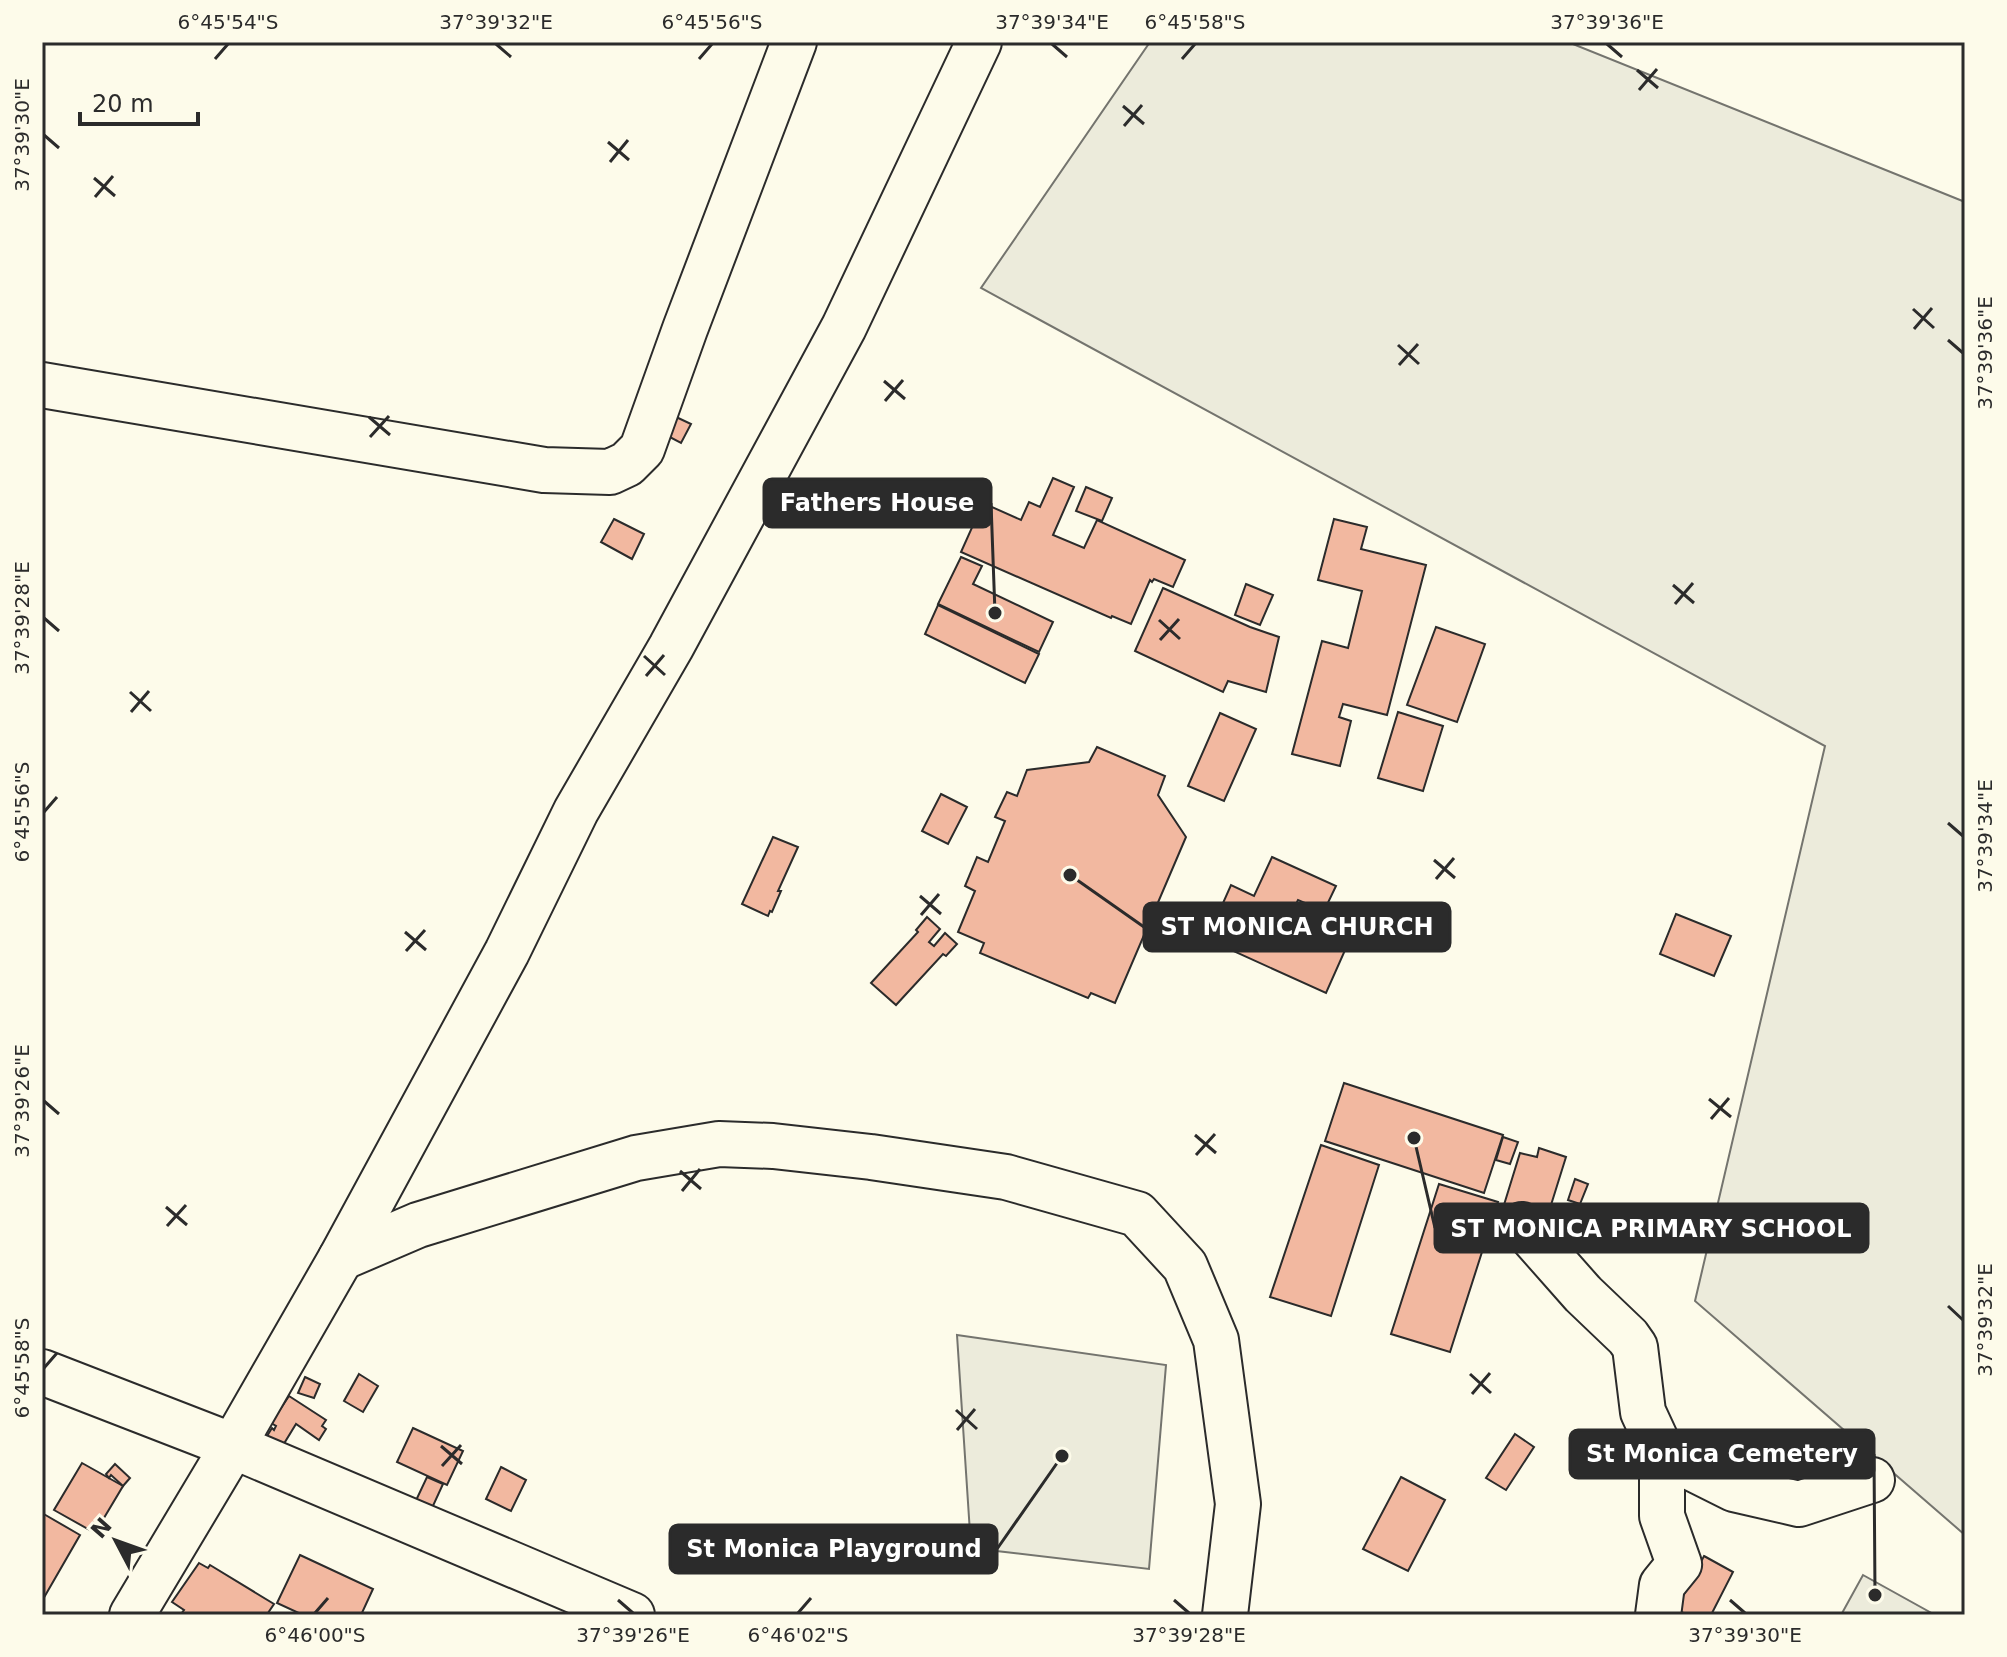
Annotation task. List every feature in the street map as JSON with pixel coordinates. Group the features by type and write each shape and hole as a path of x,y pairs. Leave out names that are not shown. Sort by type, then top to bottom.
{"street":[{"path":"42,385 544,470 610,472 627,464 642,449 794,42"},
{"path":"132,1615 341,1258 507,952 576,811 671,647 844,327 979,42"},
{"path":"341,1258 418,1225 636,1158 719,1144 773,1146 871,1157 1006,1177 1137,1214 1185,1266 1216,1340 1238,1504 1225,1615"},
{"path":"1522,1225 1635,1347 1643,1412 1662,1453 1662,1516 1679,1564 1662,1585 1658,1615"},
{"path":"42,1372 233,1446 632,1615"},
{"path":"1662,1453 1734,1489 1799,1504 1872,1480"}],"shaded area":[{"path":"1150,42 1568,42 1965,202 1965,1535 1695,1301 1825,746 981,288"},
{"path":"957,1335 1166,1365 1149,1569 971,1548"},
{"path":"1863,1575 1935,1615 1841,1615"}],"building":[{"path":"674,416 691,424 681,443 664,434"},
{"path":"1053,478 1074,487 1053,535 1084,548 1097,520 1185,560 1173,587 1150,580 1131,624 961,552 983,503 1021,520 1029,502 1040,507"},
{"path":"1086,487 1112,498 1102,521 1076,511"},
{"path":"614,519 644,534 632,559 601,542"},
{"path":"1334,519 1367,527 1361,549 1426,565 1387,715 1343,704 1339,717 1351,721 1340,766 1292,754 1322,641 1348,648 1362,591 1318,580"},
{"path":"961,557 982,566 973,584 1053,622 1039,652 938,604"},
{"path":"1246,584 1273,595 1260,625 1235,615"},
{"path":"1163,588 1279,637 1266,692 1228,681 1223,692 1135,651"},
{"path":"938,605 1039,654 1025,683 925,634"},
{"path":"1436,627 1485,644 1457,722 1407,705"},
{"path":"1398,712 1443,726 1423,791 1378,778"},
{"path":"1220,713 1256,729 1224,801 1188,786"},
{"path":"1097,747 1165,776 1158,795 1186,837 1115,1003 1091,993 1088,998 980,953 984,943 958,932 975,891 965,886 977,857 988,862 1005,821 995,817 1007,792 1017,796 1027,770 1089,762"},
{"path":"941,794 967,807 948,844 922,831"},
{"path":"773,837 798,847 768,916 742,904"},
{"path":"1272,857 1336,886 1324,911 1298,900 1292,912 1350,939 1326,993 1207,939 1231,885 1254,896"},
{"path":"1676,914 1731,936 1714,976 1660,954"},
{"path":"927,917 940,929 929,942 934,946 945,933 957,944 946,956 943,954 896,1005 871,983 918,932 916,930"},
{"path":"1344,1083 1503,1135 1484,1193 1325,1141"},
{"path":"1503,1137 1518,1142 1510,1164 1496,1160"},
{"path":"1321,1145 1379,1165 1331,1316 1270,1297"},
{"path":"1539,1148 1566,1157 1546,1221 1503,1208 1520,1153 1537,1157"},
{"path":"1575,1179 1588,1184 1580,1204 1568,1200"},
{"path":"1439,1184 1498,1202 1450,1352 1391,1334"},
{"path":"359,1374 378,1386 363,1412 344,1401"},
{"path":"305,1377 320,1384 314,1398 298,1393"},
{"path":"289,1396 326,1420 322,1426 326,1429 319,1440 296,1424 277,1455 267,1436 272,1428 274,1430 276,1426 271,1423"},
{"path":"413,1428 463,1451 447,1485 397,1462"},
{"path":"1515,1434 1534,1447 1506,1490 1486,1478"},
{"path":"82,1463 123,1486 95,1533 54,1510"},
{"path":"115,1464 130,1478 123,1486 106,1474"},
{"path":"501,1467 526,1480 511,1511 486,1499"},
{"path":"427,1477 443,1484 427,1519 411,1511"},
{"path":"1401,1477 1445,1500 1408,1571 1363,1549"},
{"path":"42,1513 80,1535 42,1601"},
{"path":"300,1555 373,1589 361,1615 303,1615 277,1603"},
{"path":"1704,1556 1733,1572 1711,1615 1687,1615 1676,1609"},
{"path":"199,1563 208,1568 210,1565 274,1604 268,1613 271,1615 181,1614 184,1610 172,1602"}],"place":[{"name":"Fathers House","path":"995,613"},
{"name":"ST MONICA CHURCH","path":"1070,875"},
{"name":"ST MONICA PRIMARY SCHOOL","path":"1414,1138"},
{"name":"St Monica Playground","path":"1062,1456"},
{"name":"St Monica Cemetery","path":"1875,1595"}]}
